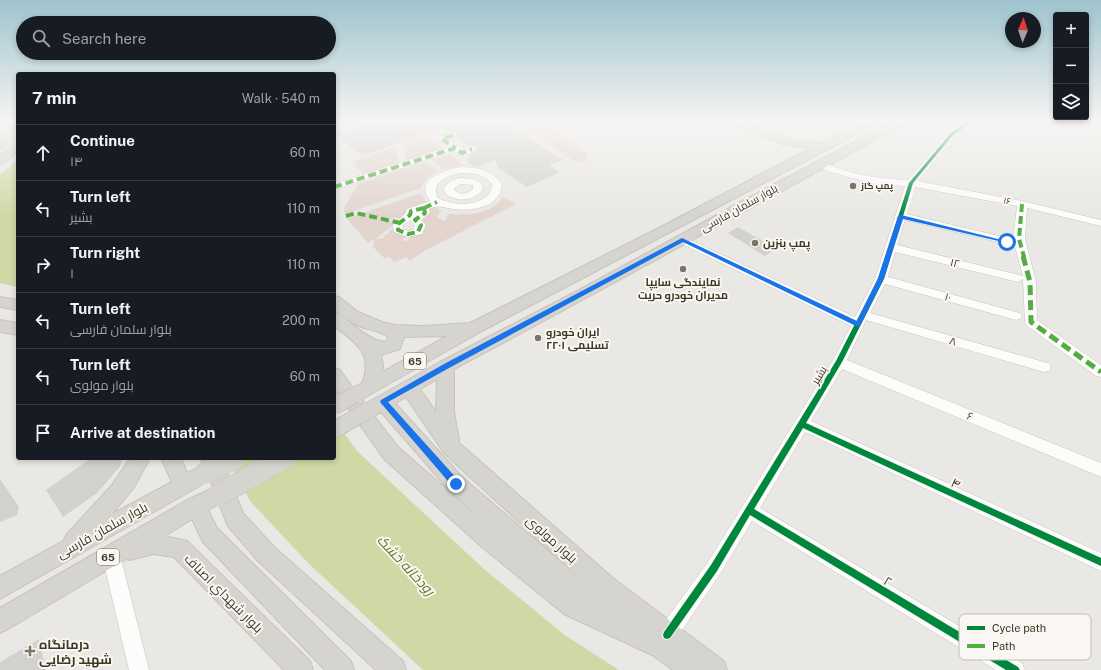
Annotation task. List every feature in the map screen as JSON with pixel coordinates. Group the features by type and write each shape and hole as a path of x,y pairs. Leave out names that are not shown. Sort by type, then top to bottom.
{"main road":[{"path":"0,161 9,153"},
{"path":"791,153 791,163"},
{"name":"بلوار سلمان فارسی","path":"361,392 476,327 666,230 810,153"},
{"name":"بلوار سلمان فارسی","path":"413,393 446,366 682,240 840,153"},
{"path":"0,302 16,305"},
{"path":"336,302 353,316 370,324 410,333 428,333 476,327"},
{"path":"336,320 368,344 378,349 394,345 396,336 388,328"},
{"path":"0,326 16,329"},
{"path":"0,331 16,334"},
{"path":"361,392 372,380 374,358 368,344"},
{"path":"446,366 444,396 445,418 451,447"},
{"path":"336,378 391,453 489,540 572,606 666,642"},
{"name":"65","path":"336,405 361,392"},
{"path":"336,429 381,408 394,404 400,399 409,397 413,393"},
{"name":"بلوار مولوی","path":"413,393 451,447 666,642 693,670"},
{"name":"بلوار مولوی","path":"381,408 456,484 571,586 715,670"},
{"path":"63,552 105,508 134,471 139,460"},
{"path":"172,460 183,485"},
{"name":"65","path":"208,466 228,460"},
{"name":"65","path":"0,621 196,506 280,460"},
{"path":"208,466 235,519 266,553 394,670"},
{"name":"بلوار سلمان فارسی","path":"0,588 183,485 208,466"},
{"path":"196,506 210,535 342,670"},
{"name":"بلوار شهداي اصناف","path":"111,555 153,544 178,548 301,670"}],"street":[{"path":"336,186 439,153"},
{"name":"بشیر","path":"666,642 714,568 839,362 881,278 911,183 936,153"},
{"name":"۱۶","path":"821,163 830,169 878,182 911,183 1022,204 1101,223"},
{"path":"424,208 437,202 453,207 467,207 478,204 490,199 495,193 497,184 488,174 473,170 461,170 444,174 432,182 430,188 431,197 437,202"},
{"path":"1022,204 1019,239 1030,282 1032,322 1101,372"},
{"path":"901,216 1007,242"},
{"name":"۸","path":"682,240 860,320 1044,367"},
{"name":"۱۲","path":"891,247 1018,278"},
{"name":"۱۰","path":"881,278 1016,316"},
{"name":"۶","path":"839,362 1101,470"},
{"name":"۴","path":"802,424 1101,562"},
{"name":"۲","path":"749,510 959,636"},
{"path":"111,555 139,670"},
{"name":"۲","path":"998,660 1015,670"}],"shaded area":[{"path":"376,153 397,153 399,163 364,174 352,162"},
{"path":"406,153 429,153 405,161"},
{"path":"563,153 588,153 586,162 574,161"},
{"path":"450,154 464,165 444,169 432,160"},
{"path":"426,162 438,171 428,177 421,188 345,214 344,208 358,184"},
{"path":"420,193 427,203 401,219 395,218 389,220 395,224 375,239 384,238 385,234 389,234 389,230 395,229 407,236 402,240 407,241 411,237 424,213 432,206 441,210 437,218 445,221 449,214 471,214 485,211 498,203 503,197 516,204 424,251 410,261 406,257 394,263 390,257 384,258 373,247 374,239 368,243 347,219"}],"water":[{"path":"16,161 16,287 0,283 0,175"},
{"name":"رودخانه خشک","path":"336,422 357,451 484,569 566,636 619,670 423,670 308,563 250,501 229,460 336,460"}],"building":[{"path":"359,153 370,153 362,156"},
{"path":"473,153 553,153 563,160 549,165 560,172 527,187 498,168 495,160 477,167 473,166 467,161 470,155"},
{"name":"پمپ بنزین","path":"738,227 776,249 765,256 728,233"},
{"path":"88,460 122,460 120,467 97,493 63,517 46,490"},
{"path":"0,479 19,507 17,515 0,522"},
{"name":"درمانگاه شهید رضایی","path":"39,639 46,670 0,670 0,662"}],"marked path":[{"path":"336,186 439,153"},
{"path":"424,208 411,211 410,215 398,224 398,230 408,234 418,232 421,225 415,220 416,218 425,213 424,208 437,202"},
{"path":"1022,204 1019,239 1030,282 1031,322 1101,372"},
{"path":"346,216 356,213 400,223"}],"cycle path":[{"path":"667,635 714,568 839,362 881,279 911,183 936,153"},
{"path":"802,424 1101,562"},
{"path":"749,510 959,636"},
{"path":"998,660 1015,670"}],"place":[{"name":"پمپ گاز","path":"853,186"},
{"name":"پمپ بنزین","path":"755,243"},
{"name":"نمایندگی سایپا مدیران خودرو حریت","path":"683,269"},
{"name":"ایران خودرو تسلیمی ۲۲۰۱","path":"538,338"},
{"name":"درمانگاه شهید رضایی","path":"30,651"}],"route":[{"path":"456,484 384,402 446,366 584,294 682,240 858,324 881,278 901,216 1007,242"}]}
